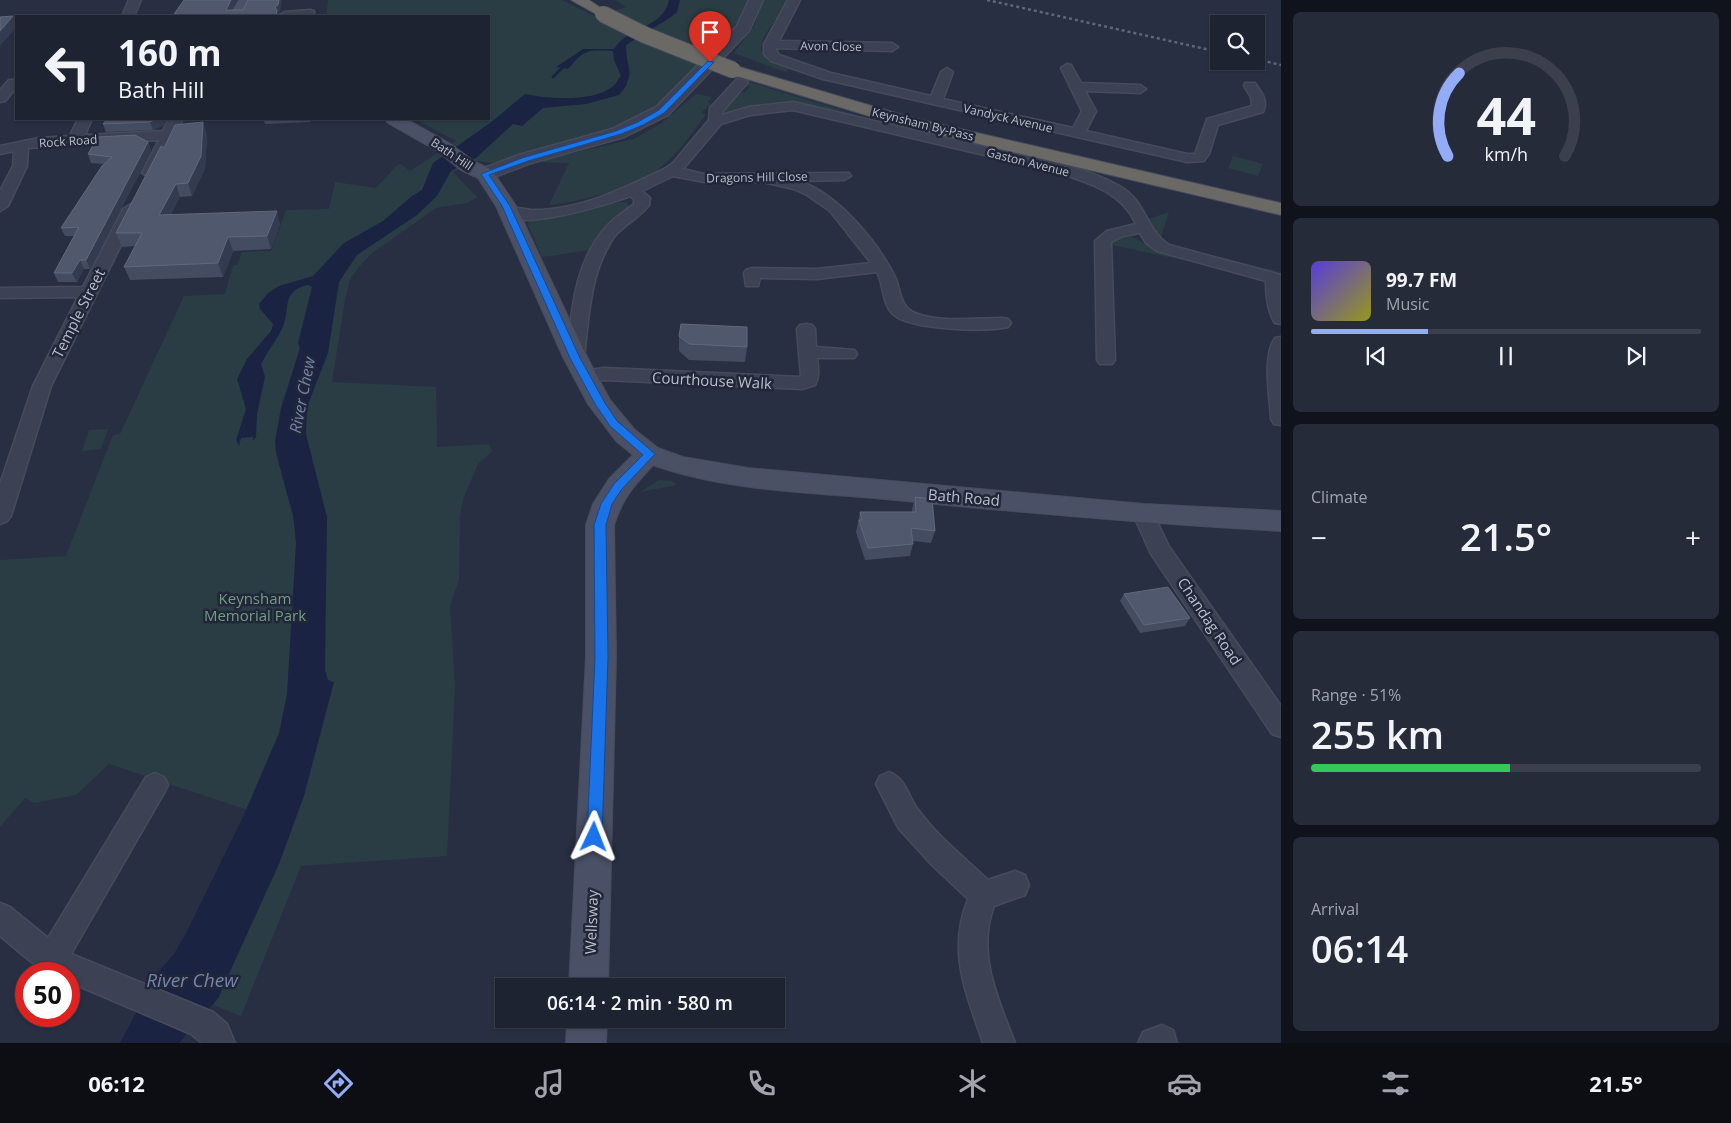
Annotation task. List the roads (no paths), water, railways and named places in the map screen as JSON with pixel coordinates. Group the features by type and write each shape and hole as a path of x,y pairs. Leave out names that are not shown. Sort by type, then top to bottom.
{"highway":[{"name":"Keynsham By-Pass","path":"578,0 607,8 645,35 739,71 908,122 1281,209"},
{"name":"Keynsham By-Pass","path":"739,71 818,87 908,111 1281,197"}],"main road":[{"path":"237,15 246,0"},
{"name":"Bath Hill","path":"396,120 443,147 476,170 509,213 580,367 614,424 649,454"},
{"name":"Bath Road","path":"649,454 691,468 748,477 1144,514 1281,521"},
{"name":"Wellsway","path":"588,978 601,657 600,525 607,504 618,486 649,454"},
{"path":"586,1043 587,1028"}],"street":[{"path":"128,15 135,0"},
{"path":"285,0 285,15"},
{"path":"476,170 525,160 624,131 662,112 744,28 756,0"},
{"path":"770,44 794,0"},
{"path":"293,15 310,13"},
{"name":"Avon Close","path":"770,44 892,47"},
{"name":"Vandyck Avenue","path":"770,44 770,54 775,58 803,70 1187,158 1199,158 1212,122 1258,109 1260,105 1257,96 1250,86"},
{"path":"1067,68 1089,111 1077,134"},
{"path":"509,213 536,215 558,212 604,200 632,190 672,171 716,121 715,111 739,71"},
{"path":"936,101 947,72"},
{"path":"1076,87 1140,88"},
{"name":"Gaston Avenue","path":"716,121 749,111 794,106 1061,169 1087,178 1124,197 1134,206 1151,241 1173,253 1278,279"},
{"path":"76,139 85,120"},
{"name":"Temple Street","path":"0,516 42,386 88,292 162,150 166,135 175,120"},
{"name":"Rock Road","path":"0,150 21,145 76,139 166,135"},
{"path":"3,198 20,166 21,145"},
{"name":"Dragons Hill Close","path":"672,171 704,178 844,176"},
{"path":"766,178 786,181 812,191 833,204 847,218 882,267 889,280 896,308 907,316 932,321 1002,323"},
{"path":"580,367 579,311 596,254 610,232 641,205 642,198 632,190"},
{"path":"1106,360 1103,241 1111,235 1123,231 1145,228"},
{"path":"752,282 752,273 817,274 882,267"},
{"path":"1278,279 1275,297 1281,319"},
{"path":"0,293 88,292"},
{"name":"Courthouse Walk","path":"580,367 604,374 802,383 810,378 806,329"},
{"path":"1281,342 1277,367 1281,419"},
{"path":"808,352 848,354"},
{"name":"Chandag Road","path":"1144,514 1159,548 1281,726"},
{"path":"889,784 909,820 942,856 984,895"},
{"path":"51,960 155,785"},
{"path":"999,1043 972,962 970,939 976,911 984,895 1015,886"},
{"path":"1,920 51,960 134,995 211,1033"}],"water":[{"name":"River Chew","path":"669,0 680,0 677,12 626,45 630,73 626,86 619,95 586,104 543,108 522,126 513,124 476,158 451,171 437,196 417,215 357,255 339,282 328,353 307,407 306,434 327,517 325,670 328,680 334,682 304,796 279,864 218,998 179,1043 120,1043 157,973 174,954 187,931 243,817 279,733 287,694 296,543 293,516 276,453 275,441 281,408 300,348 298,343 312,287 308,285 299,288 290,297 282,329 261,364 265,377 257,414 256,437 253,441 253,437 241,438 239,446 236,440 246,409 237,379 247,359 271,331 273,324 260,309 259,304 268,293 279,286 313,276 344,243 383,221 412,196 422,190 433,163 490,123 525,94 558,98 582,97 604,92 614,86 621,76 614,60 613,51 587,52 568,69 556,67 583,49 614,49 620,41 660,16 666,9"}],"waterway":[{"path":"553,77 565,65"}],"railway":[{"path":"987,0 1210,50"},
{"path":"1265,61 1281,65"}],"park label":[{"name":"Keynsham Memorial Park","path":"255,606"}]}
